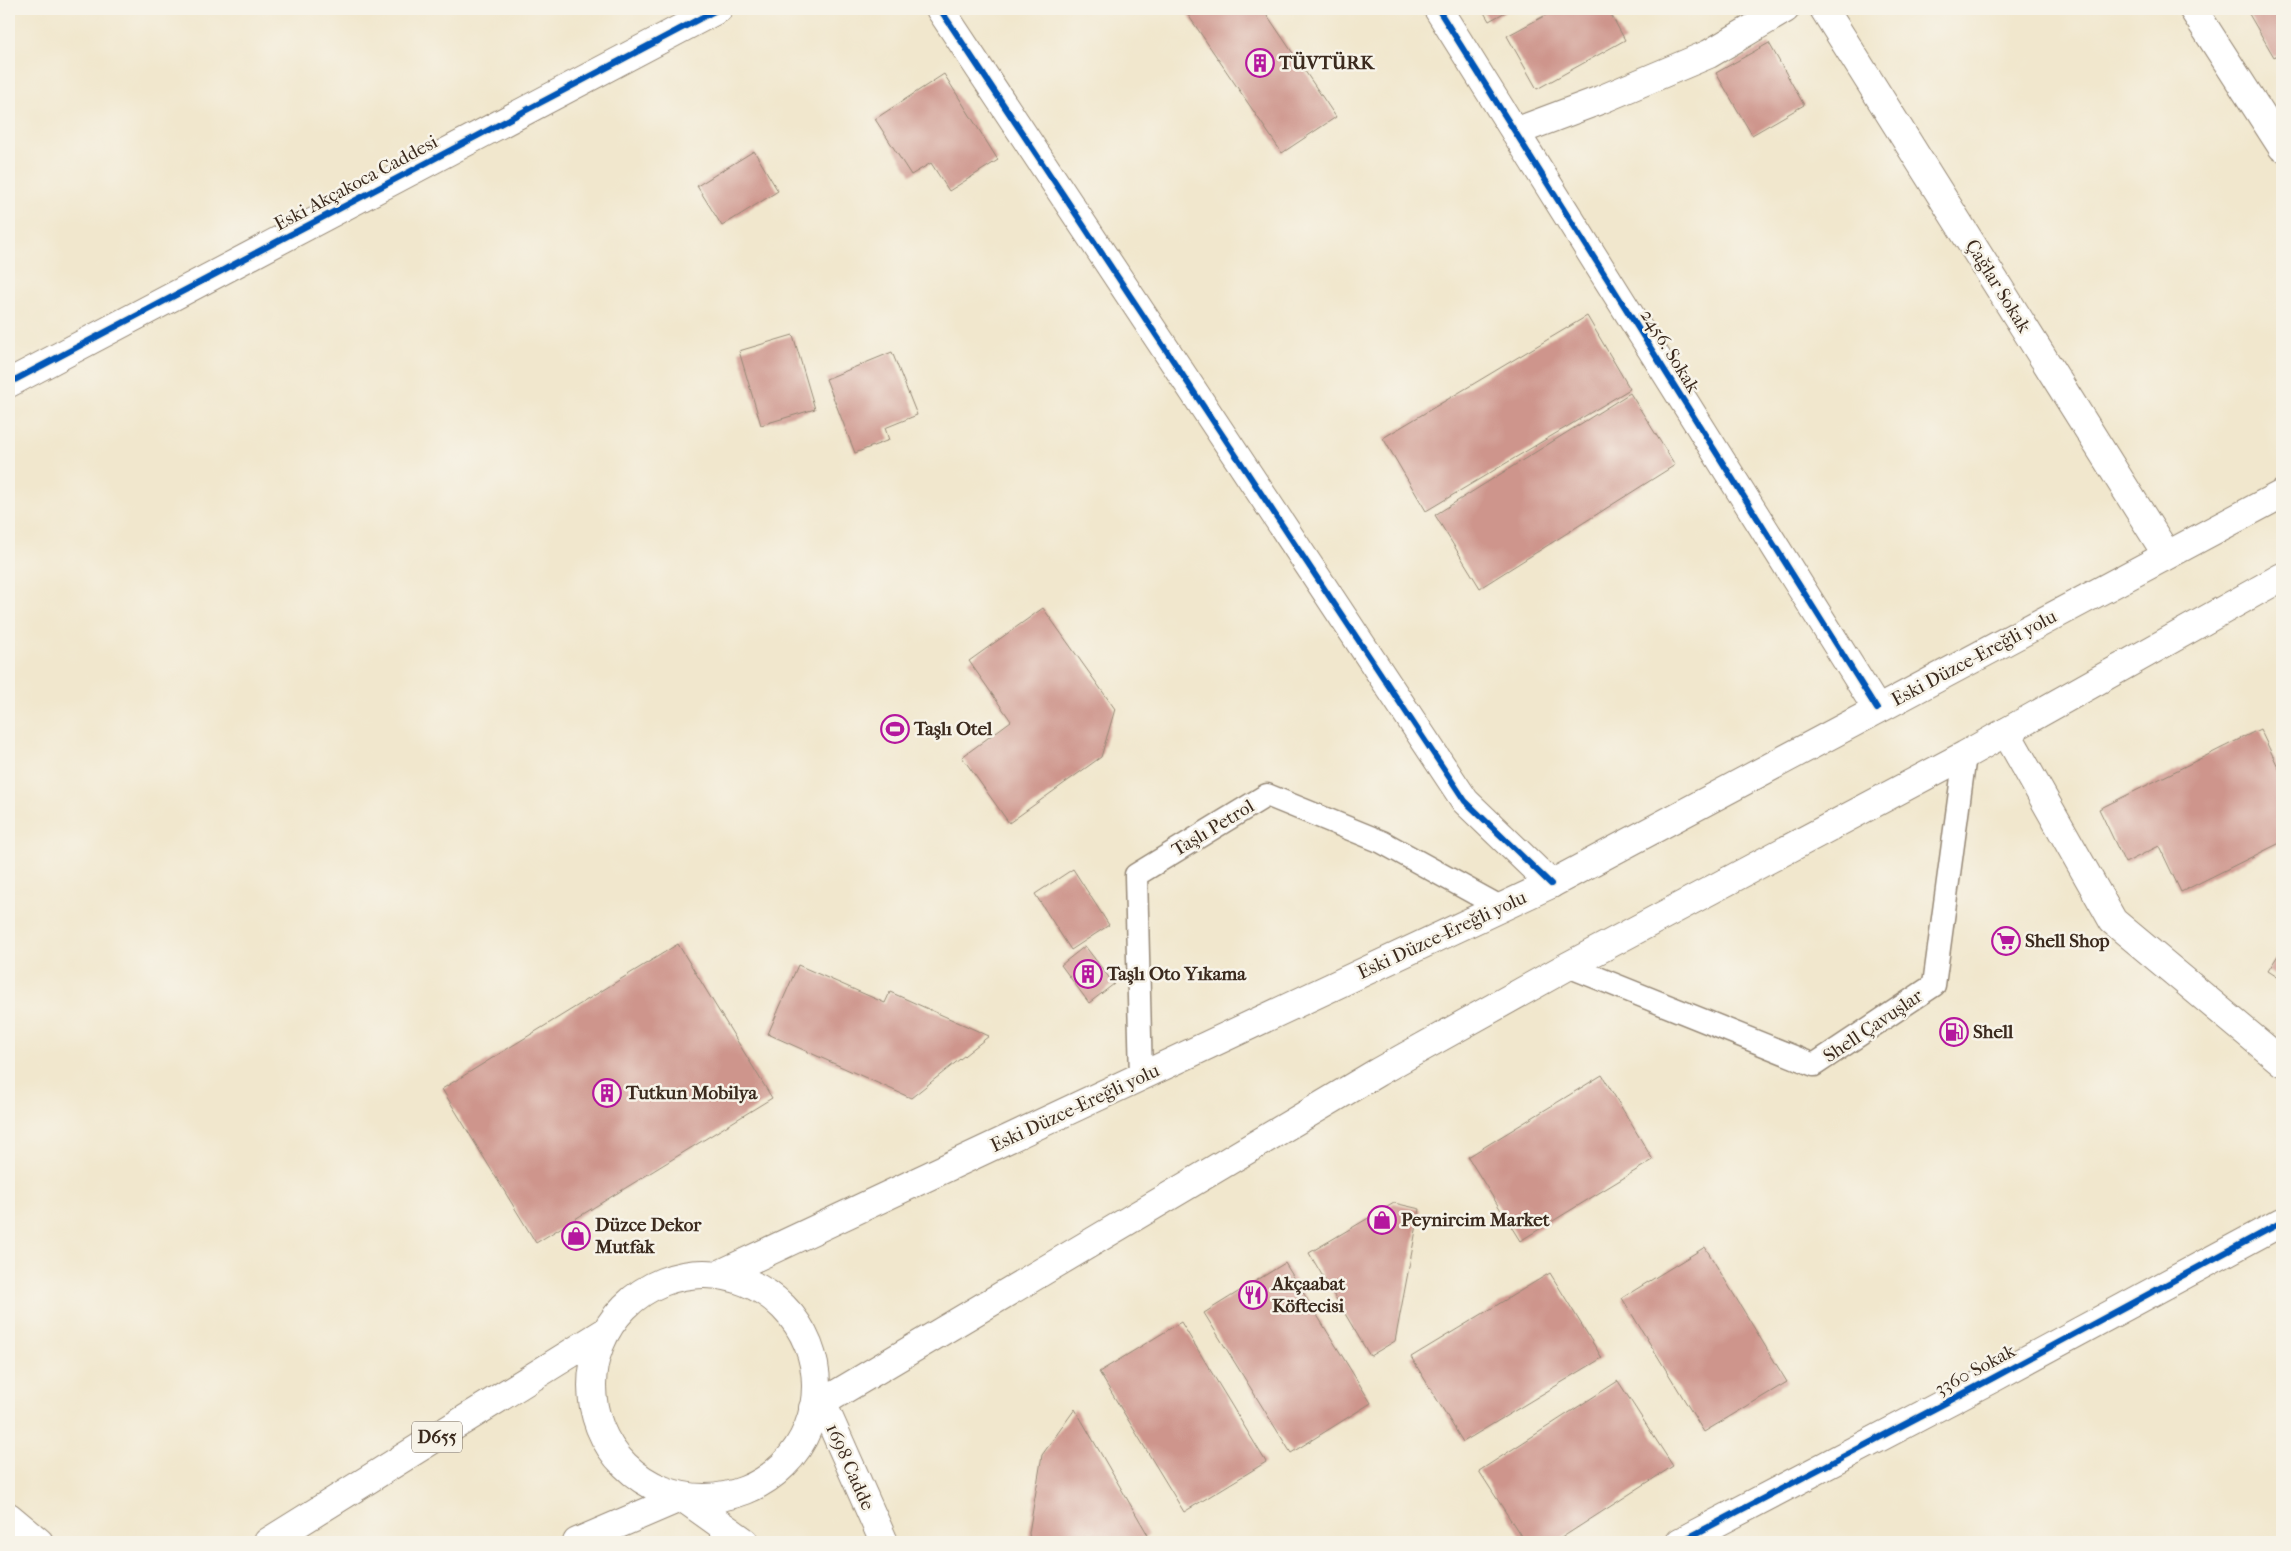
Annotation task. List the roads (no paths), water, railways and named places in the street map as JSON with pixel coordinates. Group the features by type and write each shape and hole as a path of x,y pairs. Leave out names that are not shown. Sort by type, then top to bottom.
{"street":[{"name":"Eski Akçakoca Caddesi","path":"9,384 718,9"},
{"path":"940,9 1465,801 1551,884"},
{"name":"2456. Sokak","path":"1438,9 1877,709"},
{"path":"1516,132 1600,100 1709,54 1785,9"},
{"path":"2193,9 2282,148"},
{"name":"Çağlar Sokak","path":"1830,11 2167,555"},
{"name":"Eski Düzce-Ereğli yolu","path":"718,1275 1551,884 2282,494"},
{"path":"817,1401 1378,1072 1568,966 1965,755 2282,577"},
{"path":"2006,732 2113,921 2282,1062"},
{"name":"3360 Sokak","path":"1689,1540 2282,1222"},
{"path":"577,1542 682,1497 720,1498 757,1486 788,1462 808,1429 817,1401 812,1353 794,1318 768,1293 736,1278 701,1273 666,1279 635,1296 610,1321 596,1353 590,1389 597,1424 616,1457 646,1483 682,1497 745,1542"},
{"name":"D655","path":"268,1542 605,1332"},
{"name":"1698 Cadde","path":"817,1401 884,1542"},
{"path":"9,1517 39,1542"}],"lane":[{"name":"Shell Çavuşlar","path":"1568,966 1814,1065 1934,985 1965,755"},
{"name":"Taşlı Petrol","path":"1140,1077 1136,875 1267,795 1382,842 1500,907"}],"place":[{"name":"TÜVTÜRK","path":"1260,63"},
{"name":"Taşlı Otel","path":"895,729"},
{"name":"Shell Shop","path":"2006,941"},
{"name":"Taşlı Oto Yıkama","path":"1088,974"},
{"name":"Shell","path":"1954,1032"},
{"name":"Tutkun Mobilya","path":"607,1093"},
{"name":"Peynircim Market","path":"1382,1220"},
{"name":"Düzce Dekor Mutfak","path":"576,1236"},
{"name":"Akçaabat Köftecisi","path":"1253,1295"}]}
